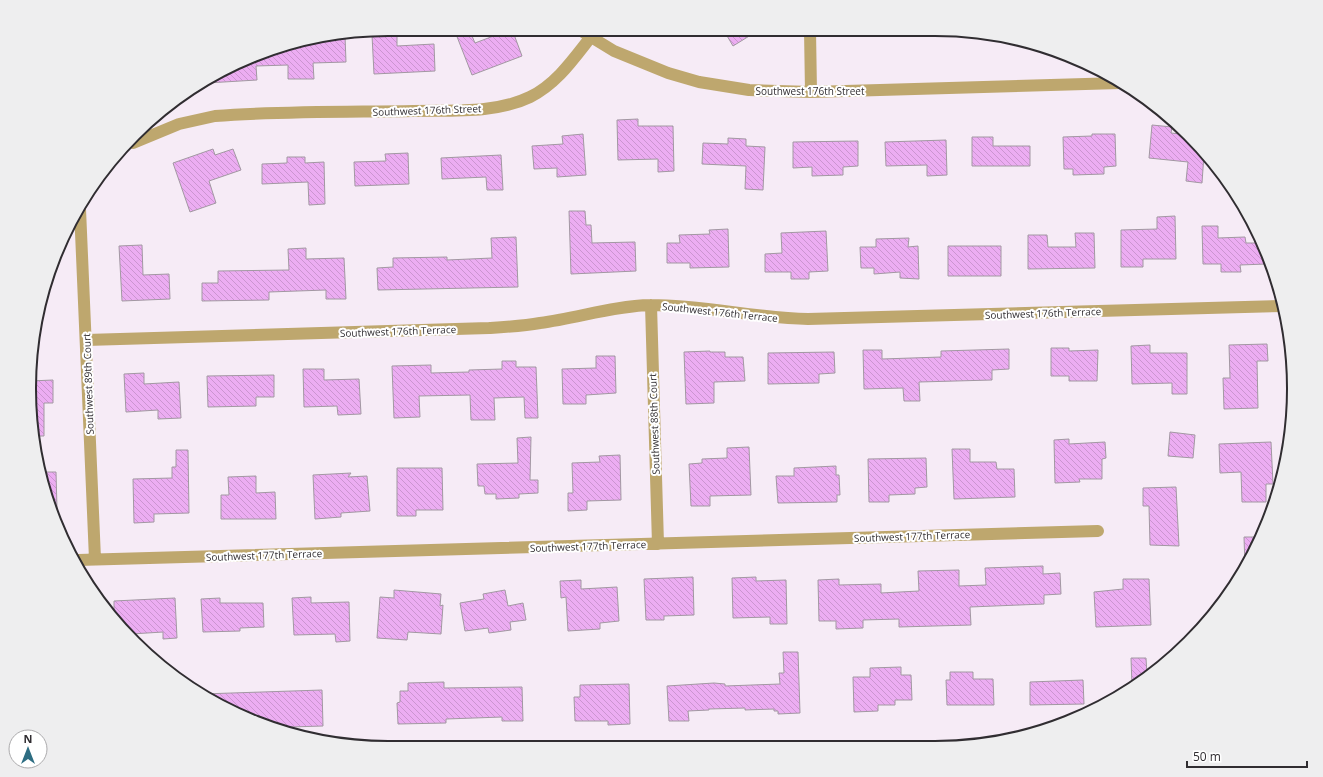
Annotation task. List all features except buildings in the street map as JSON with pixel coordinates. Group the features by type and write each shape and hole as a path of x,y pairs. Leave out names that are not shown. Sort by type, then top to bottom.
{"street":[{"path":"810,36 811,92"},
{"name":"Southwest 176th Street","path":"137,141 179,124 215,116 468,110 512,103 529,97 546,87 560,75 590,38 641,62 699,82 749,90 811,92 1111,83"},
{"name":"Southwest 89th Court","path":"80,217 95,559"},
{"name":"Southwest 176th Terrace","path":"86,340 489,328 540,323 607,310 651,305 698,308 781,318 808,319 1277,306"},
{"name":"Southwest 88th Court","path":"651,305 658,544"},
{"name":"Southwest 177th Terrace","path":"80,560 1098,531"}]}
